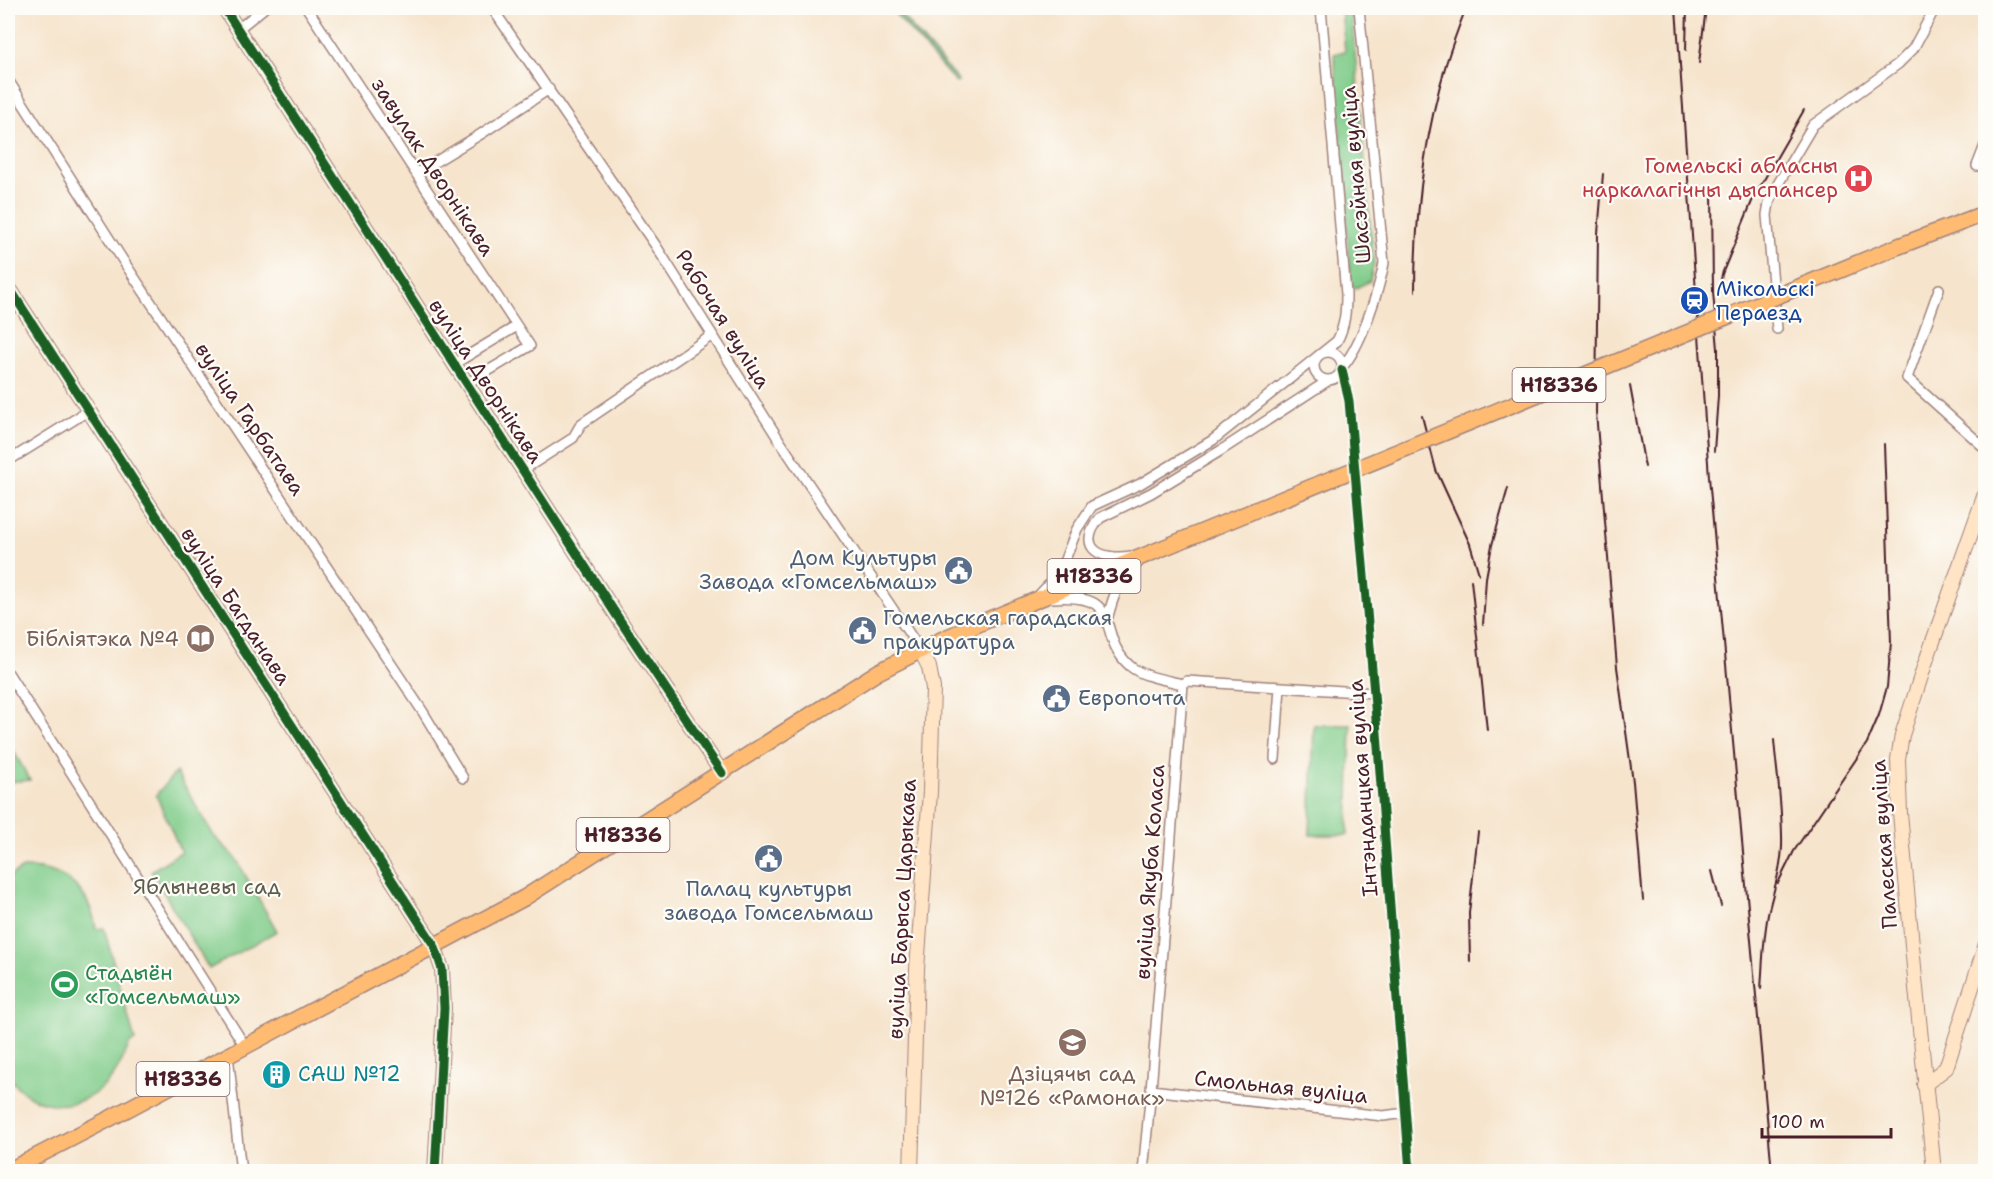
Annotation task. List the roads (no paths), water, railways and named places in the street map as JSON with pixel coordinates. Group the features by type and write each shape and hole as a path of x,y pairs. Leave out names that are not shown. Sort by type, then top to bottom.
{"main road":[{"name":"Н18336","path":"8,1171 524,898 872,676 921,651 1034,600 1899,246 1986,213"}],"street":[{"name":"вуліца Дворнікава","path":"224,8 466,384 722,773"},
{"path":"238,29 264,8"},
{"name":"завулак Дворнікава","path":"307,8 530,346 466,384"},
{"name":"Рабочая вуліца","path":"492,8 656,246 781,443 921,651"},
{"name":"Шасэйная вуліца","path":"1034,600 1055,578 1077,529 1092,506 1149,479 1213,440 1337,341 1342,332 1346,312 1321,8"},
{"name":"Шасэйная вуліца","path":"1154,551 1125,557 1108,558 1100,555 1091,545 1095,524 1100,518 1151,493 1220,451 1331,379 1351,357 1361,333 1384,263 1359,8"},
{"path":"1778,329 1767,215 1768,203 1814,125 1898,64 1914,49 1935,8"},
{"name":"вуліца Гарбатава","path":"8,80 130,271 423,711 463,778"},
{"path":"417,173 549,89"},
{"path":"1977,166 1986,143"},
{"name":"вуліца Багданава","path":"8,286 434,945 442,969 444,1008 435,1172"},
{"path":"1939,289 1907,378 1986,449"},
{"path":"454,364 517,326"},
{"path":"523,470 573,438 580,424 588,418 711,336"},
{"path":"1331,379 1320,378 1314,370 1315,360 1319,355 1329,352 1335,354 1339,357 1342,368"},
{"name":"Інтэнданцкая вуліца","path":"1342,368 1349,401 1374,693 1410,1172"},
{"name":"Інтэнданцкая вуліца","path":"1331,379 1345,390 1349,401"},
{"path":"8,461 88,411"},
{"name":"Палеская вуліца","path":"1934,1172 1901,825 1898,759 1902,735 1925,664 1986,491"},
{"path":"1107,620 1118,585 1129,569 1154,551"},
{"path":"1034,600 1072,597 1087,599 1098,606 1107,620 1120,653 1131,668 1183,684"},
{"name":"вуліца Барыса Царыкава","path":"911,1172 917,969 930,792 933,688 929,668 921,651"},
{"path":"8,673 245,1046"},
{"name":"Інтэнданцкая вуліца","path":"1183,684 1187,681 1374,693"},
{"name":"вуліца Якуба Коласа","path":"1143,1172 1183,684"},
{"path":"1275,759 1280,687"},
{"path":"1924,1085 1946,1068 1986,944"},
{"path":"228,1055 241,1172"},
{"name":"Смольная вуліца","path":"1151,1090 1383,1116 1406,1113"}],"railway":[{"path":"1415,291 1419,205 1432,120 1446,64 1466,8"},
{"path":"1676,8 1709,477 1772,1172"},
{"path":"1686,50 1687,8"},
{"path":"1699,63 1706,8"},
{"path":"1719,292 1722,274 1753,199 1804,110"},
{"path":"1603,174 1598,233 1596,412 1617,667 1633,782 1643,900"},
{"path":"1712,192 1713,292 1718,349 1718,396 1714,451"},
{"path":"1630,386 1645,467"},
{"path":"1422,416 1436,470 1470,544 1479,574"},
{"path":"1778,883 1794,851 1867,743 1879,715 1887,687 1891,642 1884,444"},
{"path":"1483,625 1486,578 1492,545 1508,488"},
{"path":"1471,580 1487,730"},
{"path":"1761,989 1766,930 1782,847 1781,807 1774,740"},
{"path":"1470,962 1469,913 1478,832"},
{"path":"1712,871 1721,906"}],"place":[{"name":"Гомельскі абласны наркалагічны дыспансер","path":"1859,178"},
{"name":"Мікольскі Пераезд","path":"1695,301"},
{"name":"Дом Культуры Завода «Гомсельмаш»","path":"958,570"},
{"name":"Гомельская гарадская пракуратура","path":"862,630"},
{"name":"Бібліятэка №4","path":"200,639"},
{"name":"Европочта","path":"1057,698"},
{"name":"Палац культуры завода Гомсельмаш","path":"769,858"},
{"name":"Стадыён «Гомсельмаш»","path":"64,985"},
{"name":"Дзіцячы сад №126 «Рамонак»","path":"1072,1043"},
{"name":"САШ №12","path":"277,1074"}],"park label":[{"name":"Яблыневы сад","path":"207,887"}]}
